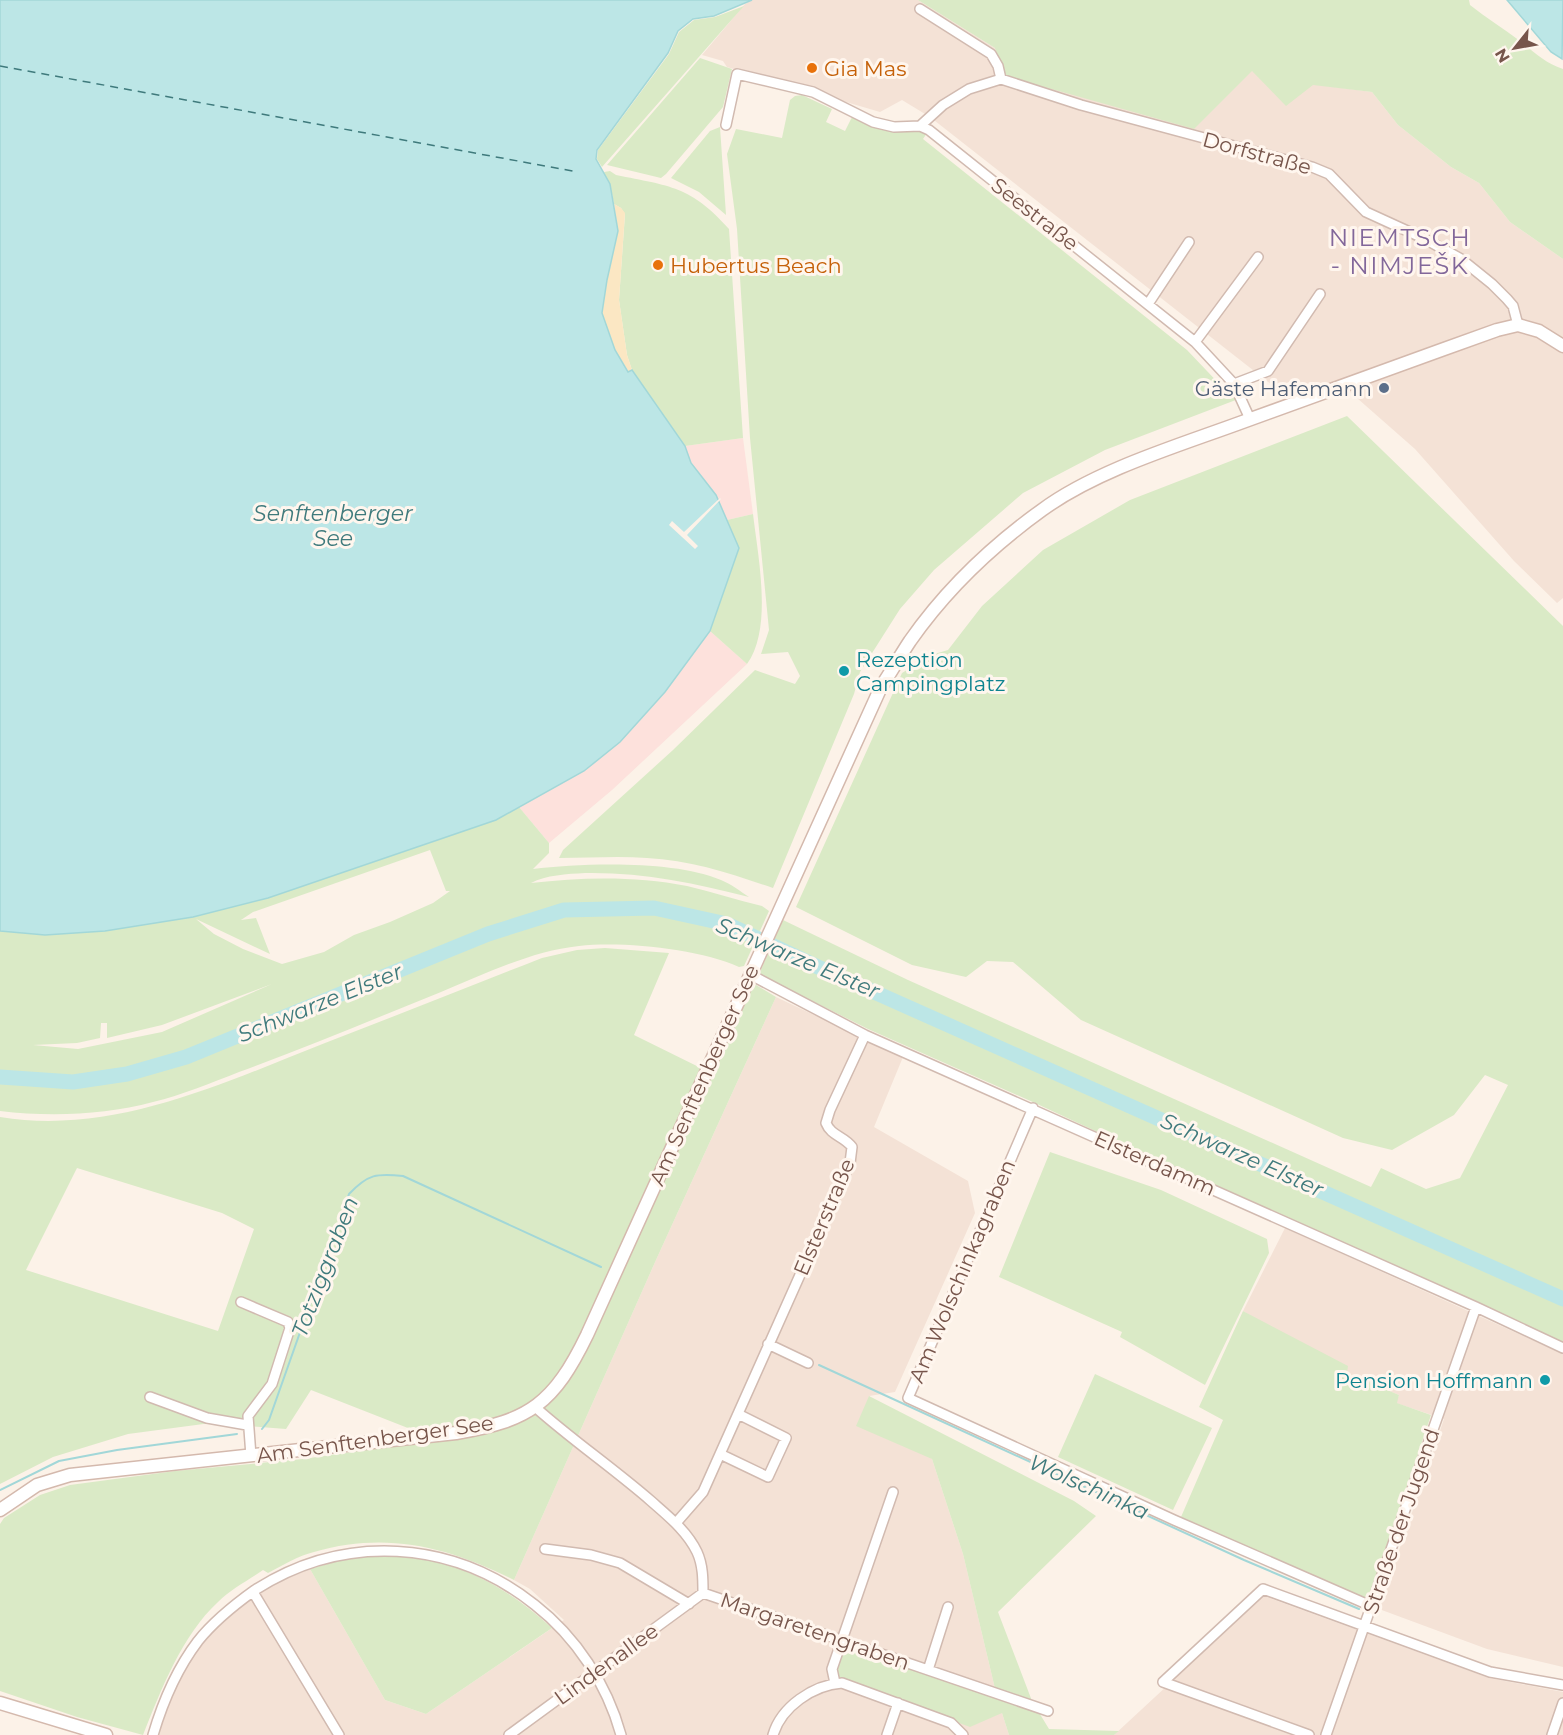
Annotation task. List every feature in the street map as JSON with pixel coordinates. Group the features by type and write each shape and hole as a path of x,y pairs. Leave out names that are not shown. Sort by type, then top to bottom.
{"street":[{"path":"726,125 737,74 813,92 873,122 894,127 920,126 943,105 969,89 1001,79 998,66 991,54 920,9"},
{"name":"Dorfstraße","path":"1001,79 1081,105 1329,174 1366,212 1425,239 1461,259 1492,284 1514,306 1518,325"},
{"name":"Seestraße","path":"920,126 929,130 1195,342 1234,384 1250,419"},
{"path":"1148,304 1190,242"},
{"path":"1195,342 1258,256"},
{"path":"1234,384 1268,371 1320,294"},
{"path":"1518,325 1539,331 1563,346"},
{"name":"Am Senftenberger See","path":"0,1510 37,1485 70,1476 489,1427 514,1419 535,1407 557,1386 572,1365 881,687 917,632 939,605 996,546 1043,509 1085,485 1175,446 1497,330 1518,325"},
{"name":"Elsterdamm","path":"752,969 865,1035 1033,1108 1563,1348"},
{"name":"Elsterstraße","path":"676,1523 703,1492 850,1163 852,1147 848,1142 832,1133 826,1123 865,1035"},
{"name":"Am Wolschinkagraben","path":"1033,1108 908,1398 1174,1521 1371,1606"},
{"path":"241,1302 288,1322 290,1328 272,1384 248,1416 247,1425 252,1456"},
{"name":"Straße der Jugend","path":"1326,1735 1476,1307"},
{"path":"768,1344 808,1363"},
{"path":"150,1397 207,1418 247,1425"},
{"path":"535,1407 676,1523 697,1552 703,1572 703,1593"},
{"path":"720,1454 768,1477 786,1438 738,1414"},
{"path":"835,1683 832,1668 893,1492"},
{"name":"Margaretengraben","path":"545,1549 591,1555 620,1563 689,1604"},
{"path":"153,1735 161,1708 174,1679 198,1641 222,1615 253,1592 294,1569 319,1560 372,1551 396,1551 423,1553 479,1571 524,1596 559,1626 595,1672 604,1689 621,1735"},
{"path":"1309,1735 1163,1682 1263,1589 1490,1672 1563,1685"},
{"path":"253,1592 339,1735"},
{"name":"Margaretengraben","path":"703,1593 1048,1711"},
{"name":"Lindenallee","path":"509,1735 703,1593"},
{"name":"Margaretengraben","path":"928,1670 948,1607"},
{"path":"773,1735 780,1716 794,1704 813,1692 835,1683 855,1687 951,1723 963,1735"},
{"path":"0,1703 106,1735"},
{"path":"886,1735 898,1703"},
{"path":"1552,1735 1563,1703"}],"shaded area":[{"path":"752,0 918,0 995,48 1252,71 1313,84 1372,92 1398,125 1451,167 1479,183 1510,222 1563,259 1563,598 1557,603 1514,561 1415,449 1349,391 1300,407 930,117 902,100 880,112 727,67 723,61 702,55 745,4"},
{"path":"743,438 753,514 727,520 716,495 691,463 685,446"},
{"path":"710,631 747,664 612,790 549,843 519,807 584,771 665,692"},
{"path":"776,997 903,1057 874,1127 968,1181 975,1213 895,1392 869,1396 932,1459 963,1554 997,1697 843,1649 837,1669 839,1678 1002,1713 1009,1735 155,1735 159,1720 181,1674 194,1654 216,1629 249,1600 277,1583 310,1569 385,1700 426,1714 564,1620 530,1589 514,1580"},
{"path":"1285,1228 1563,1354 1563,1667 1487,1649 1379,1609 1444,1419 1396,1403 1399,1395 1346,1373 1243,1311"},
{"path":"1264,1596 1489,1678 1563,1692 1563,1735 1114,1735"}],"green space":[{"path":"918,0 1469,0 1470,5 1540,57 1563,69 1563,259 1510,222 1479,183 1451,167 1398,125 1372,92 1313,85 1286,106 1252,71 1194,129 1005,76 995,48"},
{"path":"744,6 602,167 597,159 598,150 669,54 679,32 694,20 715,17"},
{"path":"700,58 732,69 723,107 666,174 661,178 607,165"},
{"path":"802,95 832,109 826,122 845,131 853,115 929,130 923,139 1187,350 1226,391 1234,384 1241,398 1105,450 1023,493 934,570 900,609 860,672 854,694 773,888 711,868 663,859 559,858 563,850 673,750 755,670 795,684 800,676 788,652 761,654 769,630 750,438 737,229 727,154 736,129 782,138 790,100"},
{"path":"720,127 726,215 699,192 671,178 710,131"},
{"path":"610,171 616,175 651,182 691,196 703,204 729,229 743,438 685,446 632,370 627,355 619,300 625,214 614,204 604,172"},
{"path":"1347,416 1563,626 1563,1348 1035,1103 868,1029 759,974 783,920 908,980 1371,1187 1381,1168 1426,1189 1460,1178 1508,1085 1485,1075 1454,1115 1392,1150 1343,1138 1081,1020 1013,962 987,961 966,977 912,965 796,907 902,673 931,655 948,650 982,606 1043,550 1130,500"},
{"path":"753,514 762,592 762,612 755,649 747,664 710,631 739,548 727,520"},
{"path":"519,807 549,843 549,853 533,869 577,865 654,866 702,874 732,886 749,897 688,883 627,874 564,874 531,883 590,879 648,880 687,886 762,906 769,911 744,966 739,967 703,955 660,948 597,945 561,949 508,964 290,1053 164,1099 116,1110 77,1114 0,1111 0,931 45,935 268,898 496,820","holes":["430,850 446,891 450,891 433,903 354,935 324,952 282,964 243,949 214,934 196,919 270,954 256,918 241,920 253,912","272,984 162,1032 78,1049 33,1045 77,1043 100,1038 101,1023 107,1023 107,1038 162,1025"]},
{"path":"605,948 669,953 634,1035 711,1073 751,982 776,997 514,1580 489,1568 441,1551 392,1543 341,1546 302,1556 268,1573 263,1570 223,1597 194,1630 174,1664 143,1735 77,1717 0,1691 0,1524 4,1518 40,1495 70,1485 175,1471 303,1459 418,1442 413,1430 311,1390 286,1429 211,1423 128,1434 53,1457 0,1484 0,1117 42,1121 84,1119 167,1102 247,1074 542,958 577,950","holes":["77,1168 222,1213 254,1229 218,1331 26,1270"]},
{"path":"1050,1152 1161,1190 1267,1239 1269,1253 1205,1385 1120,1337 1122,1332 999,1277"},
{"path":"1243,1311 1348,1366 1347,1373 1399,1395 1397,1403 1431,1415 1369,1601 1181,1517 1223,1420 1199,1407"},
{"path":"1095,1374 1212,1428 1173,1510 1058,1457"},
{"path":"869,1396 1074,1501 1096,1516 998,1612 1032,1701 1049,1729 1119,1731 1114,1735 1009,1735 1002,1713 970,1727 839,1678 837,1669 846,1647 997,1697 963,1554 932,1459 856,1426"},
{"path":"378,1556 428,1560 472,1574 512,1596 552,1628 426,1714 385,1700 310,1569 349,1558"}],"sand":[{"path":"614,204 625,213 619,300 627,355 632,370 629,372 615,350 602,313 618,231"}],"water":[{"name":"Senftenberger See","path":"0,0 752,0 714,16 693,19 678,31 668,53 597,150 596,159 610,184 618,231 602,313 615,350 628,372 632,370 685,446 691,463 716,495 739,548 710,631 665,692 620,742 584,771 496,820 268,898 193,917 105,931 45,935 0,931"},
{"path":"1507,0 1563,0 1562,59 1551,52"}],"pier":[{"path":"720,498 687,535 698,546 695,549 669,525 672,521 684,532"}],"waterway":[{"name":"Schwarze Elster","path":"0,1077 73,1082 127,1074 186,1057 488,934 564,910 654,908 727,924 818,967 1563,1299"},
{"name":"Totziggraben","path":"262,1429 269,1420 349,1194 373,1176 403,1176 601,1267"},
{"name":"Wolschinka","path":"819,1365 1244,1560 1359,1609"},
{"name":"Totziggraben","path":"0,1490 59,1461 117,1450 237,1434"}],"ferry route":[{"path":"0,66 578,172"}],"place":[{"name":"Gia Mas","path":"812,68"},
{"name":"Hubertus Beach","path":"658,265"},
{"name":"Gäste Hafemann","path":"1384,388"},
{"name":"Rezeption Campingplatz","path":"844,671"},
{"name":"Pension Hoffmann","path":"1545,1380"}],"district":[{"name":"NIEMTSCH - NIMJEŠK","path":"1400,251"}]}
